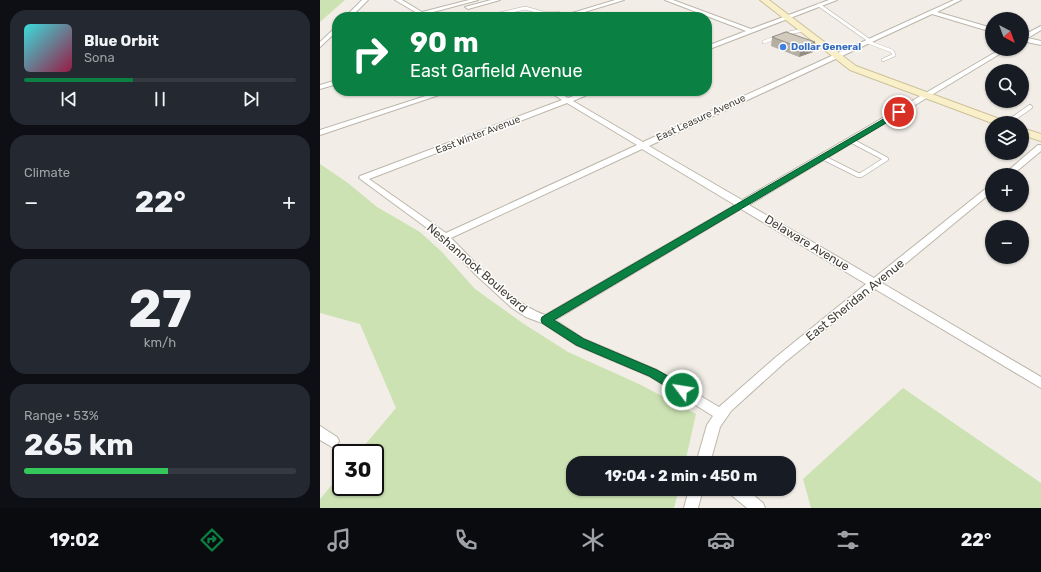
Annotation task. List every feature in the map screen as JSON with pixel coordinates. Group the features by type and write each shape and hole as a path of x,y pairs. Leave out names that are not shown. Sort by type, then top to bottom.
{"main road":[{"path":"764,0 853,68 985,117"},
{"path":"1029,134 1041,138"}],"street":[{"path":"353,12 365,0"},
{"path":"398,0 418,12"},
{"path":"429,12 475,0"},
{"path":"448,12 497,0"},
{"path":"578,12 621,0"},
{"path":"668,0 700,12"},
{"path":"712,46 834,0"},
{"name":"East Leasure Avenue","path":"445,237 958,0"},
{"path":"932,12 985,28"},
{"path":"712,17 750,31"},
{"path":"1029,35 1041,28"},
{"path":"320,45 330,39 332,36"},
{"path":"1029,40 1041,43"},
{"path":"546,320 993,56"},
{"path":"320,87 332,83"},
{"path":"320,133 433,96"},
{"name":"Delaware Avenue","path":"560,96 1041,383"},
{"name":"East Winter Avenue","path":"363,178 580,96"},
{"path":"1015,168 1041,146"},
{"name":"Neshannock Boulevard","path":"363,178 445,237 480,273 516,306 530,314 546,320 580,342 653,373 720,414"},
{"name":"East Sheridan Avenue","path":"720,414 780,360 985,194"},
{"path":"706,456 714,426 720,414"},
{"path":"320,432 332,441"},
{"path":"691,508 694,496"},
{"path":"743,496 758,508"}],"lane":[{"path":"819,6 869,41 892,51 894,55 883,60"},
{"path":"508,12 525,8 539,12"},
{"path":"764,42 788,33 803,30"},
{"path":"788,33 795,36"},
{"path":"1017,116 1030,107"},
{"path":"822,157 858,175 861,175 886,159 850,140"}],"green space":[{"path":"320,0 345,0 320,22"},
{"path":"320,164 348,183 377,207 420,232 442,252 475,289 524,324 568,352 639,384 696,414 687,456 566,456 566,496 677,496 674,508 320,508 320,499 332,485 332,496 384,496 384,444 366,444 396,408 360,324 320,313"},
{"path":"903,388 1041,483 1041,508 811,508 803,479"}],"building":[{"path":"786,32 815,42 801,48 772,37"}],"place":[{"name":"Dollar General","path":"783,47"}],"route":[{"path":"682,390 653,373 580,342 546,320 899,112"}]}
